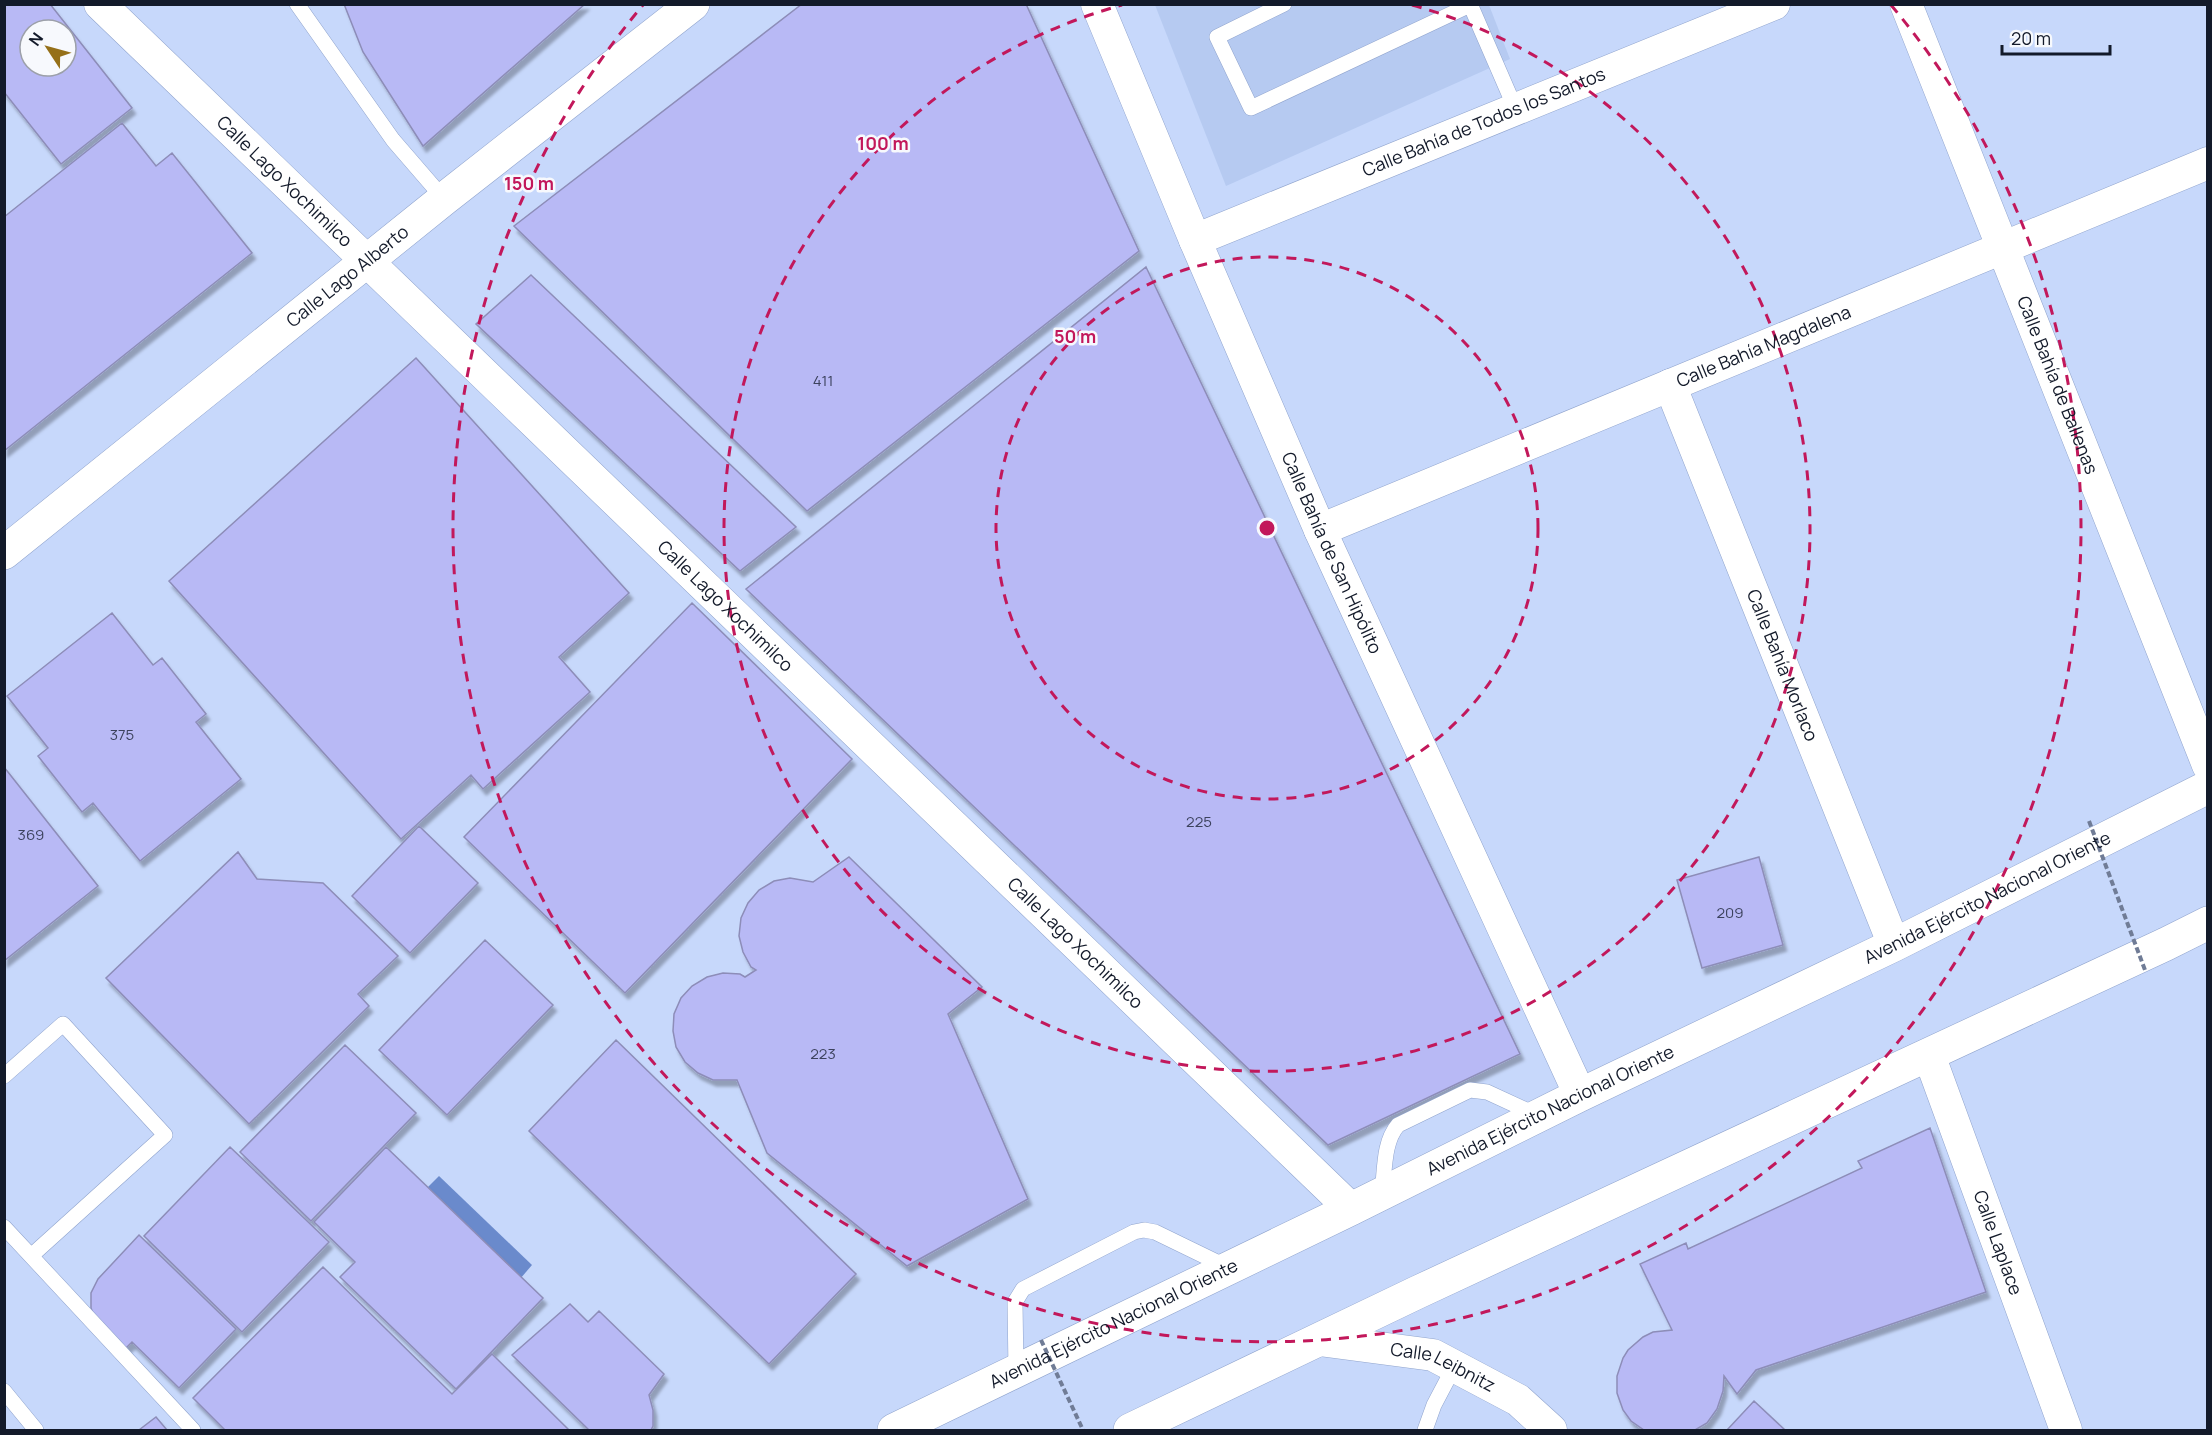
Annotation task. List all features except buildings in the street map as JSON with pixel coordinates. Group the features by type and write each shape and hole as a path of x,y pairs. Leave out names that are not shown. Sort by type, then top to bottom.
{"main road":[{"name":"Calle Lago Alberto","path":"4,553 444,199 693,4"},
{"name":"Avenida Ejército Nacional Oriente","path":"894,1431 1382,1194 1580,1095 1894,945 2208,787"},
{"path":"1130,1431 1418,1292 2166,945 2208,923"}],"street":[{"name":"Calle Lago Xochimilco","path":"100,4 1351,1209"},
{"name":"Calle Bahía de San Hipólito","path":"1097,4 1195,240 1320,530 1580,1095"},
{"name":"Calle Bahía de Todos los Santos","path":"1195,240 1774,4"},
{"name":"Calle Bahía de Ballenas","path":"1906,4 2208,765"},
{"name":"Calle Bahía Magdalena","path":"1320,530 2208,163"},
{"name":"Calle Bahía Morlaco","path":"1670,385 1894,945"},
{"name":"Calle Laplace","path":"1929,1055 2066,1431"},
{"name":"Calle Leibnitz","path":"1319,1340 1433,1356 1518,1400 1551,1431"}],"lane":[{"path":"297,4 393,140 444,199"},
{"path":"1284,4 1217,37 1251,108 1470,5 1516,110"},
{"path":"4,1076 63,1024 165,1134 31,1256"},
{"path":"1382,1194 1388,1142 1391,1133 1398,1125 1470,1090 1487,1092 1539,1116"},
{"path":"4,1227 193,1431"},
{"path":"1016,1371 1015,1302 1017,1295 1023,1289 1134,1232 1144,1230 1155,1232 1230,1268"},
{"path":"1425,1431 1434,1406 1454,1367"},
{"path":"4,1391 36,1431"}],"path":[{"path":"2089,821 2145,970"},
{"path":"1041,1340 1083,1431"}],"shaded area":[{"path":"1155,5 1489,5 1510,59 1226,186"}],"water":[{"path":"439,1176 532,1265 490,1314 394,1221"}]}
